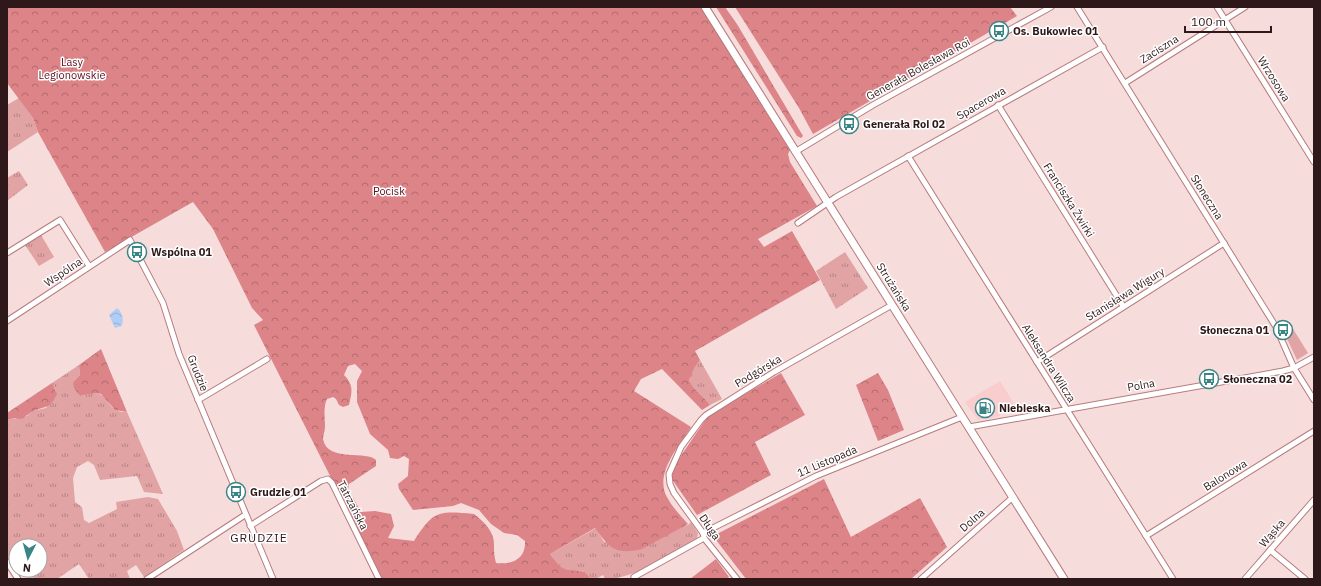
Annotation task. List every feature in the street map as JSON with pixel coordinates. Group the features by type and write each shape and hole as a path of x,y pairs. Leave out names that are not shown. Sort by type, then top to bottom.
{"main road":[{"name":"Strużańska","path":"705,7 1064,579"}],"street":[{"name":"Generała Bolesława Roi","path":"796,152 873,105 1051,7"},
{"name":"Słoneczna","path":"1078,7 1279,331 1294,368 1314,400"},
{"name":"Wrzosowa","path":"1217,7 1314,162"},
{"name":"Zaciszna","path":"1125,83 1245,7"},
{"name":"Spacerowa","path":"798,223 828,202 1103,47"},
{"name":"Franciszka Żwirki","path":"998,105 1123,306"},
{"name":"Aleksandra Wilcza","path":"908,156 1173,579"},
{"path":"7,253 60,220 89,266"},
{"name":"Wspólna","path":"7,321 130,240"},
{"name":"Grudzie","path":"130,240 163,303 179,354 273,579"},
{"name":"Stanisława Wigury","path":"1037,362 1224,243"},
{"name":"Podgórska","path":"670,484 669,474 674,460 681,447 706,415 774,372 892,305"},
{"name":"Polna","path":"969,427 1294,368 1314,357"},
{"path":"198,400 268,359"},
{"name":"11 Listopada","path":"634,577 704,535 816,476 962,417"},
{"name":"Balonowa","path":"1146,536 1314,431"},
{"name":"Tatrzańska","path":"250,526 321,481 328,479 332,483 379,579"},
{"name":"Długa","path":"670,484 674,493 737,579"},
{"name":"Dolna","path":"921,579 1013,497"},
{"name":"Wąska","path":"1245,579 1313,502"},
{"path":"147,579 245,515"},
{"path":"1270,550 1305,579"}],"shaded area":[{"path":"1000,381 1016,407 1012,410 999,412 1000,416 978,420 965,402"}],"green space":[{"path":"7,7 701,7 790,150 788,154 790,162 817,206 758,239 764,247 792,231 820,280 695,351 700,360 689,380 693,387 710,405 702,410 662,369 641,379 634,391 691,427 670,460 664,479 664,488 667,497 674,508 688,524 642,549 633,551 619,551 614,549 605,541 595,528 550,554 559,565 565,569 585,572 591,579 382,579 254,325 263,320 252,308 213,229 193,202 105,252 38,132 33,118 7,83","holes":["355,364 362,371 357,381 357,402 370,434 388,450 390,458 398,459 404,456 409,459 408,476 398,484 399,489 413,510 453,506 461,503 479,510 491,524 504,533 517,535 525,541 523,552 517,560 507,563 496,563 494,554 494,539 485,524 474,514 444,513 438,515 427,523 414,541 388,538 394,526 391,514 375,511 361,512 348,489 349,484 376,466 376,460 372,457 339,454 326,446 323,439 327,399 333,397 339,405 343,407 349,405 351,385 344,375 348,366"]},
{"path":"716,7 725,7 737,24 803,136 801,138 797,136"},
{"path":"735,7 1010,7 1017,16 813,134 799,108"},
{"path":"19,98 33,118 38,132 7,152 7,105"},
{"path":"19,171 28,185 7,201 7,178"},
{"path":"41,235 54,257 39,266 25,245"},
{"path":"845,252 868,288 836,309 816,271"},
{"path":"1290,324 1308,353 1297,360 1281,326"},
{"path":"101,349 127,412 115,410 101,394 96,393 80,396 74,388 73,382 80,375 79,365"},
{"path":"700,360 722,399 710,405 693,387 689,380"},
{"path":"79,365 80,375 73,382 80,396 97,393 103,396 116,410 127,412 163,494 144,492 137,476 100,480 94,465 88,461 77,467 73,478 75,502 82,507 84,520 89,523 117,509 116,502 148,497 158,499 177,531 184,550 144,577 136,565 127,571 130,579 89,579 79,564 57,579 32,579 30,578 48,578 48,538 8,538 8,558 7,556 7,420 27,416 33,411 46,408 56,391 52,383"},
{"path":"781,373 805,415 755,442 771,475 697,515 671,478 676,463 708,416"},
{"path":"878,373 888,390 904,430 878,441 856,385"},
{"path":"52,383 57,394 55,399 48,406 32,412 20,419 15,418 7,420 7,413"},
{"path":"824,479 851,537 920,498 947,547 911,579 746,579 713,536"},
{"path":"691,522 698,533 697,539 652,565 629,575 617,578 605,579 603,575 596,579 591,579 585,572 565,569 559,565 550,554 596,528 604,542 688,525"},
{"path":"716,559 729,577 727,579 690,579"}],"water":[{"path":"117,308 122,314 123,322 121,326 115,328 109,315"}],"place":[{"name":"Os. Bukowiec 01","path":"999,31"},
{"name":"Generała Roi 02","path":"849,124"},
{"name":"Wspólna 01","path":"137,252"},
{"name":"Słoneczna 01","path":"1283,330"},
{"name":"Słoneczna 02","path":"1209,379"},
{"name":"Niebieska","path":"985,408"},
{"name":"Grudzie 01","path":"236,492"}],"district":[{"name":"GRUDZIE","path":"259,538"}],"park label":[{"name":"Lasy Legionowskie","path":"72,68"},
{"name":"Pocisk","path":"389,191"}]}
